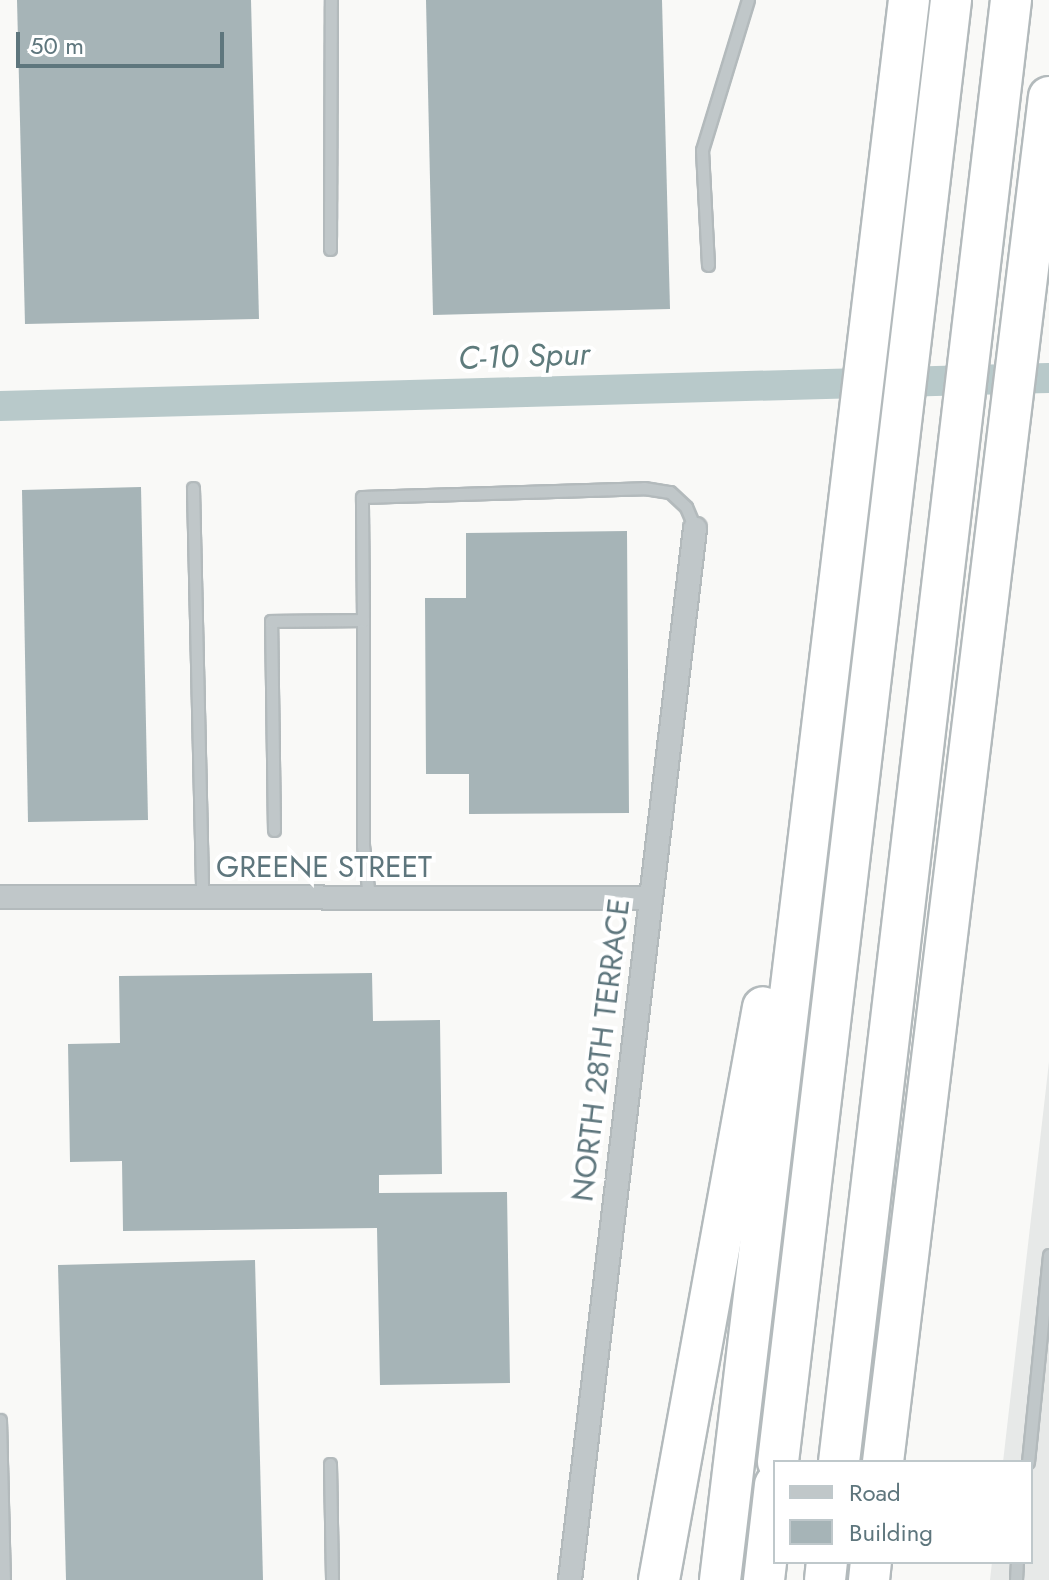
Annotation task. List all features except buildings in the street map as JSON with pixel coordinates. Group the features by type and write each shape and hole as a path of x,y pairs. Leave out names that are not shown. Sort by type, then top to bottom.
{"highway":[{"path":"720,1580 852,455 909,0"},
{"path":"778,1460 951,0"},
{"path":"839,1460 1011,0"},
{"path":"883,1460 1026,308 1049,97"},
{"path":"659,1580 770,964 802,894"},
{"path":"895,1460 905,1272"},
{"path":"764,1580 773,1502"}],"street":[{"name":"NORTH 28TH TERRACE","path":"570,1580 648,898 695,528"},
{"name":"GREENE STREET","path":"0,897 648,898"}],"lane":[{"path":"330,249 331,0"},
{"path":"708,265 702,150 748,0"},
{"path":"193,488 202,897"},
{"path":"369,897 363,845 362,497 644,488 670,492 686,507 695,528"},
{"path":"274,830 271,621 363,620"},
{"path":"1028,1460 1049,1255"},
{"path":"0,1420 4,1580"},
{"path":"330,1464 332,1580"}],"shaded area":[{"path":"1049,1062 1049,1580 990,1580 992,1564 1033,1564 1033,1460 1003,1460"}],"waterway":[{"name":"C-10 Spur","path":"0,406 1049,378"}]}
